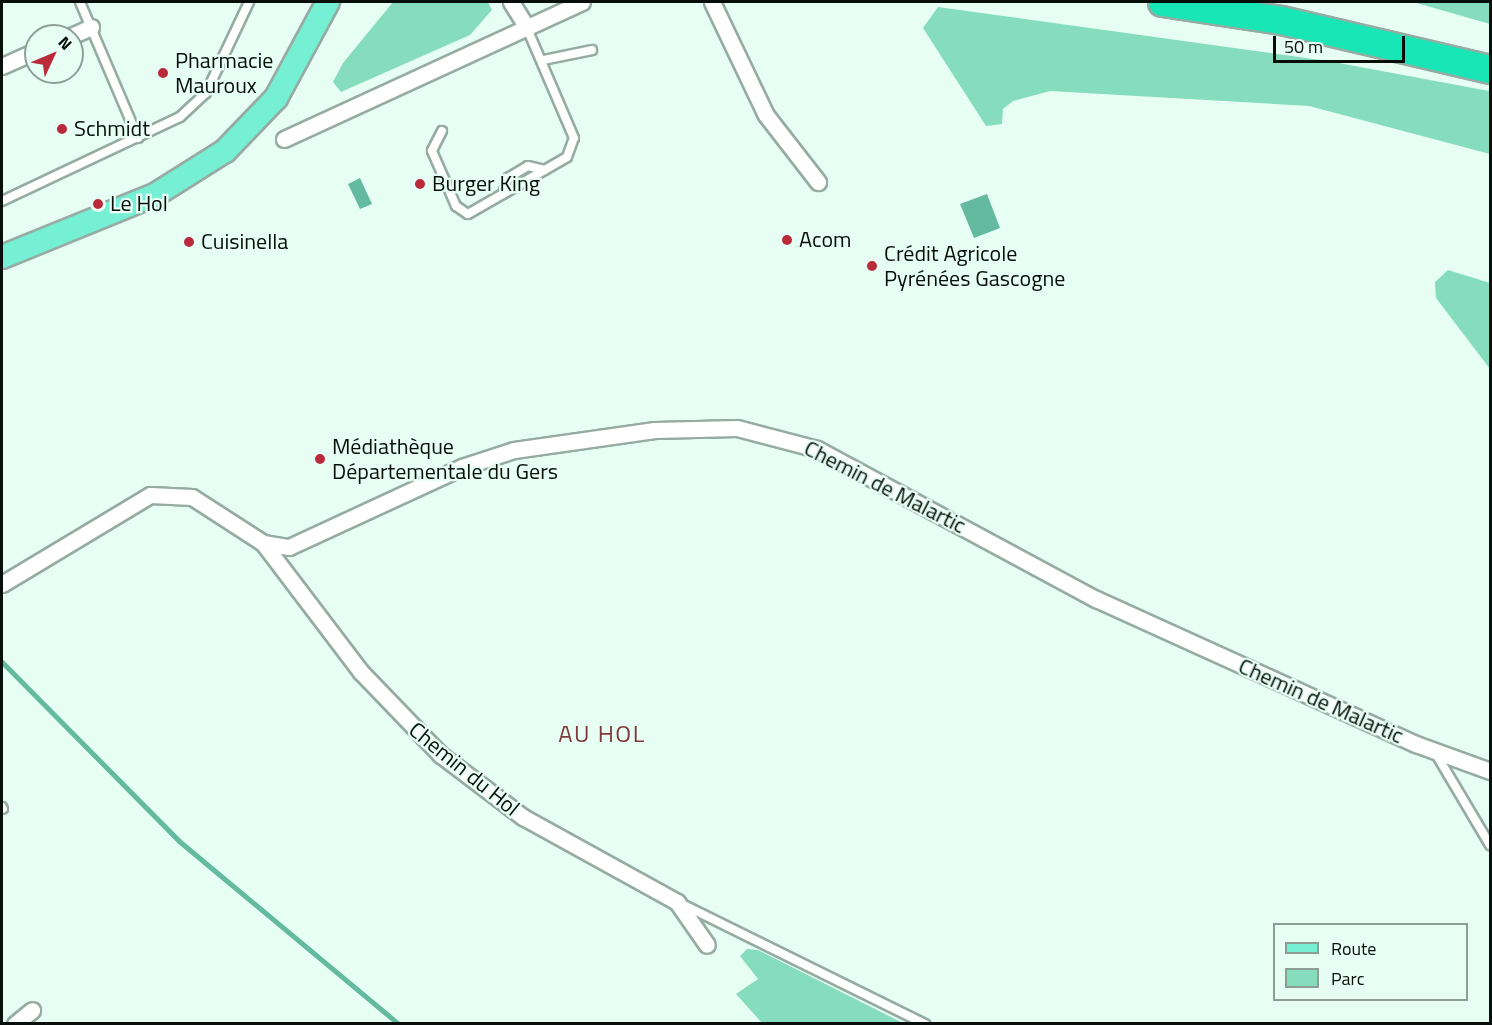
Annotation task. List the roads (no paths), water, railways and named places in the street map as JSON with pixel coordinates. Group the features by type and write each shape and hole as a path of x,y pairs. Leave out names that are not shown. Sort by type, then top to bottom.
{"highway":[{"path":"1162,2 1281,20 1491,69"}],"main road":[{"path":"2,255 155,195 225,151 276,98 328,2"}],"street":[{"path":"512,2 526,26"},
{"path":"284,140 582,2"},
{"path":"712,2 766,115 818,182"},
{"path":"84,30 91,27"},
{"path":"2,66 24,56"},
{"name":"Chemin de Malartic","path":"263,543 289,547 313,540 462,467 514,450 655,430 737,428 817,449 1096,599 1434,751 1491,771"},
{"path":"2,584 150,495 171,493 211,505 263,543"},
{"name":"Chemin du Hol","path":"263,543 361,672 441,755 523,817 677,902 707,945"},
{"path":"15,1023 32,1010"}],"lane":[{"path":"80,2 138,138"},
{"path":"2,201 180,117 206,93 249,2"},
{"path":"442,131 432,151 456,206 468,214 567,157 574,138 543,60 526,26"},
{"path":"543,60 592,50"},
{"path":"503,194 508,177 528,166 545,170"},
{"path":"1434,751 1491,845"},
{"path":"677,902 925,1023"}],"waterway":[{"path":"2,662 179,841 399,1024"}],"place":[{"name":"Pharmacie Mauroux","path":"163,73"},
{"name":"Schmidt","path":"62,129"},
{"name":"Burger King","path":"420,184"},
{"name":"Le Hol","path":"98,204"},
{"name":"Acom","path":"787,240"},
{"name":"Cuisinella","path":"189,242"},
{"name":"Crédit Agricole Pyrénées Gascogne","path":"872,266"},
{"name":"Médiathèque Départementale du Gers","path":"320,459"}],"district":[{"name":"AU HOL","path":"602,734"}]}
